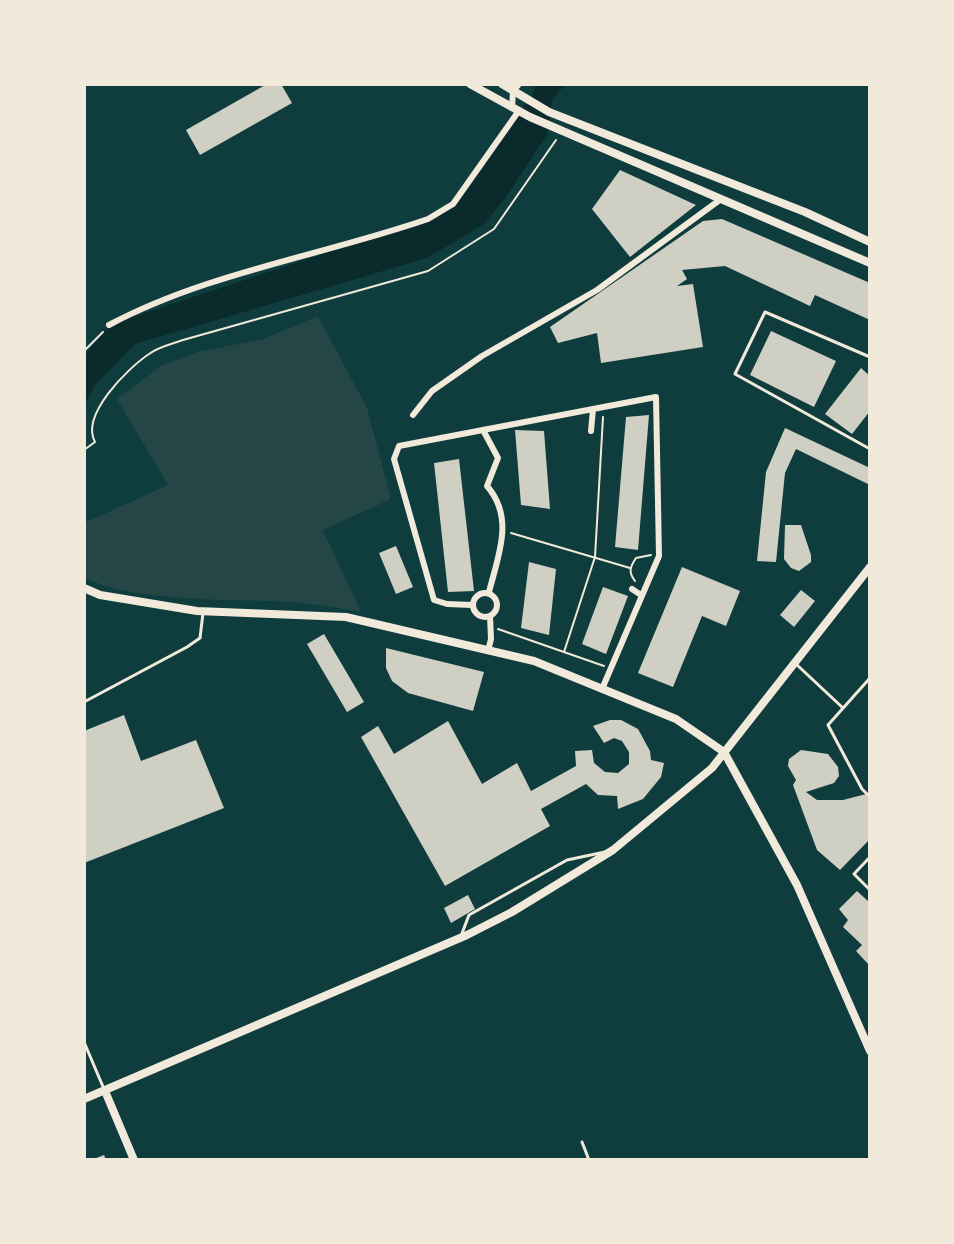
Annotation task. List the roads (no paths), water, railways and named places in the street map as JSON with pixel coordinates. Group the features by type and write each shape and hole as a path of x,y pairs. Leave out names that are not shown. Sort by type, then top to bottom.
{"main road":[{"path":"470,84 515,110 563,132 870,263"},
{"path":"501,84 516,88 524,99 562,117 805,212 870,242"}],"street":[{"path":"109,325 135,311 192,290 428,219 453,204 515,110 516,88"},
{"path":"413,415 432,391 482,357 597,290 721,199"},
{"path":"472,605 434,600 394,459 399,446 656,398 659,556 609,668 602,689"},
{"path":"591,431 592,409"},
{"path":"483,430 498,458 487,486 498,499 504,531 489,592"},
{"path":"84,1099 461,938 512,912 613,850 712,768 870,567"},
{"path":"84,588 100,595 204,611 346,617 534,662 676,719 724,752 797,885 870,1051"},
{"path":"632,589 641,595"},
{"path":"489,592 499,603 496,611 484,619 476,614 472,605 475,598 489,592"},
{"path":"488,651 490,616"},
{"path":"105,1091 134,1160"}],"lane":[{"path":"870,357 765,312 735,375 870,449"},
{"path":"84,702 200,638 204,611"},
{"path":"794,662 843,708"},
{"path":"870,678 828,725 862,789 870,797"},
{"path":"461,938 469,915 567,860 613,850"},
{"path":"870,857 854,874 870,890"},
{"path":"84,1042 105,1091"},
{"path":"582,1142 589,1160"}]}
